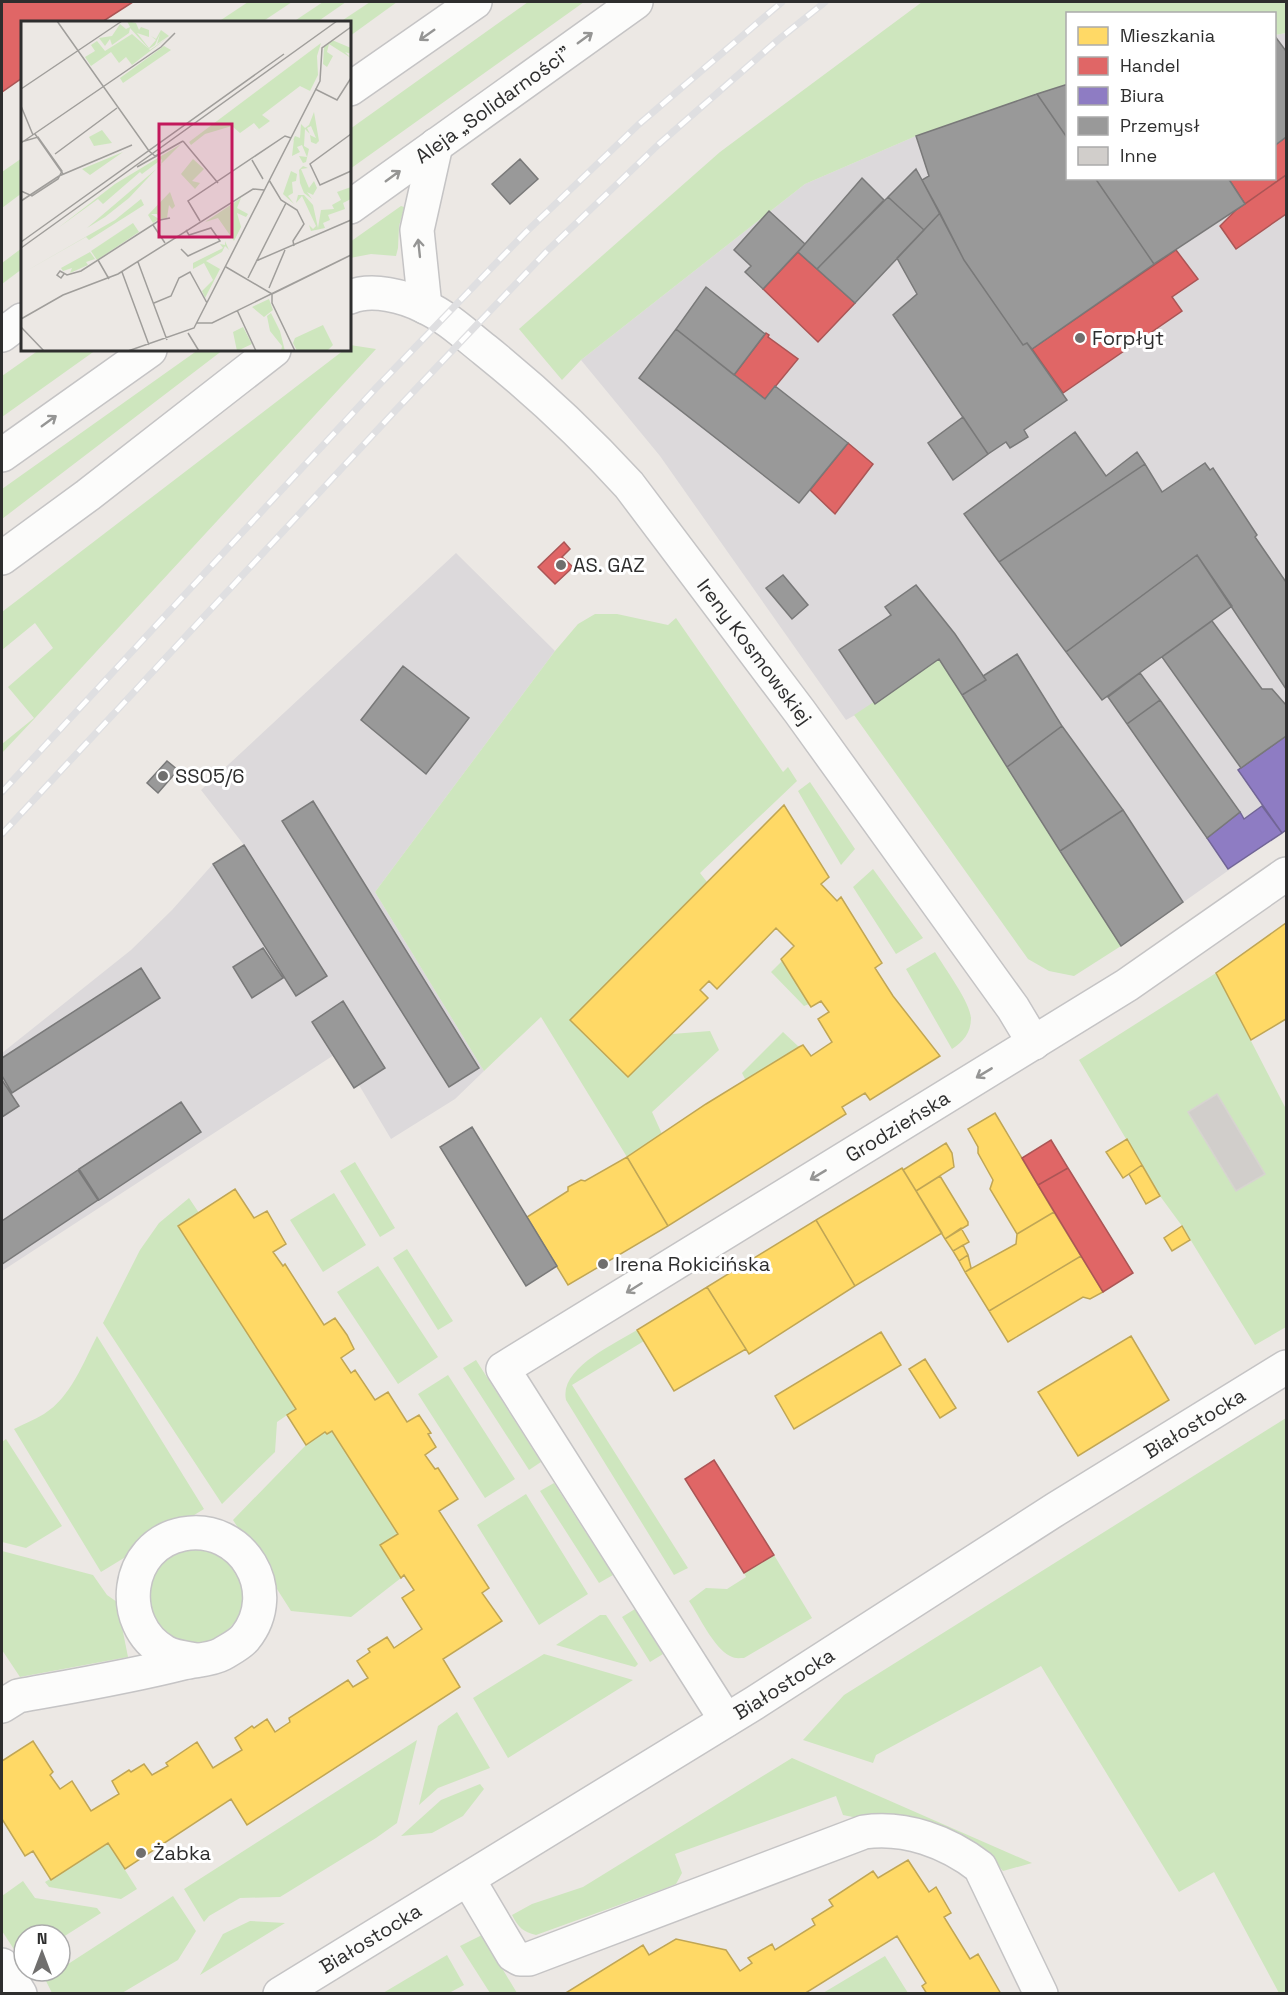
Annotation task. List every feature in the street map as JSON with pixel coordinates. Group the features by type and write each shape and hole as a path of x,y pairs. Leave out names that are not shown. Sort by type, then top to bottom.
{"street":[{"path":"351,88 475,2"},
{"name":"Aleja „Solidarności”","path":"351,206 636,2"},
{"path":"425,307 417,230 436,145"},
{"name":"Ireny Kosmowskiej","path":"351,297 370,293 384,294 425,307 466,335 504,366 599,452 629,485 800,712 1006,999 1034,1043"},
{"path":"2,335 21,321"},
{"path":"2,455 149,351"},
{"path":"2,558 88,495 273,351"},
{"path":"2,541 88,495"},
{"name":"Grodzieńska","path":"726,1720 503,1369 1127,985 1287,874"},
{"name":"Białostocka","path":"280,1994 726,1720 1056,1509 1287,1367"},
{"path":"2,1706 18,1696 141,1674 196,1660"},
{"path":"468,1879 513,1955 520,1959 529,1959 864,1832 897,1831 947,1845 980,1867 1041,1994"},
{"path":"2,1965 20,1994"}],"shaded area":[{"path":"1286,33 1286,830 1121,946 875,704 846,720 660,456 581,360 805,184 916,136 1066,84 1066,180 1276,180 1276,35"},
{"path":"456,553 555,651 375,892 484,1071 455,1099 391,1139 359,1085 354,1088 334,1055 2,1271 2,1053 131,950 172,910 213,864 244,845 201,790"}],"green space":[{"path":"248,2 292,2 264,21 220,21"},
{"path":"323,2 346,2 318,21 294,21"},
{"path":"370,2 397,2 351,35 351,21 342,21"},
{"path":"528,2 584,2 351,168 351,128"},
{"path":"922,2 1286,2 1286,33 1276,35 1276,12 1066,12 1066,84 916,136 805,184 581,360 562,380 519,329 720,152"},
{"path":"21,159 21,194 2,208 2,172"},
{"path":"401,206 404,207 399,226 396,256 371,254 351,258 351,241"},
{"path":"21,249 21,270 2,284 2,263"},
{"path":"351,345 376,349 2,753 2,744 34,718 8,687 53,648 35,623 2,650 2,612 343,351 351,351"},
{"path":"38,351 95,351 2,417 2,376"},
{"path":"197,351 222,351 2,519 2,489"},
{"path":"595,614 617,614 668,625 676,618 783,772 788,767 797,781 700,873 707,882 570,1020 628,1077 672,1034 710,1031 719,1050 652,1112 662,1134 627,1157 541,1017 484,1071 375,892 555,651 578,624"},
{"path":"939,659 1121,946 1074,976 1049,971 1028,959 854,715"},
{"path":"810,782 855,849 841,865 798,791"},
{"path":"873,869 923,938 896,954 853,887"},
{"path":"935,952 970,1011 970,1028 960,1043 952,1049 906,969"},
{"path":"782,961 809,1004 804,1006 771,972"},
{"path":"1216,973 1286,1109 1286,1327 1255,1345 1182,1226 1160,1196 1079,1060"},
{"path":"783,1032 799,1047 746,1081 742,1073"},
{"path":"355,1162 395,1228 380,1237 340,1171"},
{"path":"334,1193 366,1245 323,1272 290,1220"},
{"path":"189,1198 199,1213 178,1227 296,1409 277,1422 275,1452 222,1504 103,1323 140,1250 159,1223"},
{"path":"407,1249 453,1321 438,1330 393,1258"},
{"path":"378,1266 438,1357 398,1384 337,1292"},
{"path":"637,1330 644,1341 572,1385 688,1568 674,1575 566,1400 566,1388 580,1367"},
{"path":"97,1336 204,1509 101,1572 14,1429 44,1414 62,1398 75,1379"},
{"path":"476,1360 541,1462 529,1470 463,1368"},
{"path":"448,1375 515,1479 485,1498 418,1394"},
{"path":"1286,1418 1286,1993 1279,1993 1214,1872 1179,1892 1041,1666 876,1755 873,1763 803,1740 844,1695"},
{"path":"332,1431 398,1534 380,1546 401,1578 351,1617 291,1611 233,1520 306,1445 325,1432 327,1434"},
{"path":"6,1439 62,1526 26,1548 2,1542 2,1442"},
{"path":"554,1483 613,1575 599,1583 540,1491"},
{"path":"526,1494 588,1594 539,1625 477,1525"},
{"path":"213,1548 230,1561 237,1570 244,1592 239,1615 223,1634 212,1640 188,1643 176,1640 154,1623 146,1583 171,1550"},
{"path":"2,1551 93,1575 107,1595 117,1602 128,1657 20,1677 2,1650"},
{"path":"774,1555 812,1618 744,1658 732,1657 718,1646 689,1601 706,1588 727,1589 746,1577 744,1573"},
{"path":"635,1609 663,1654 650,1662 622,1617"},
{"path":"600,1615 606,1615 638,1664 635,1667 556,1645"},
{"path":"544,1654 633,1680 508,1758 473,1698"},
{"path":"457,1712 490,1768 438,1788 419,1805 438,1726"},
{"path":"417,1740 397,1823 280,1897 240,1898 209,1916 204,1922 184,1889"},
{"path":"792,1758 1032,1863 1003,1871 983,1849 945,1830 878,1814 858,1818 843,1815 836,1796 675,1854 682,1873 676,1884 666,1888 536,1935 524,1931 514,1919 512,1915 532,1904 583,1887"},
{"path":"480,1784 484,1789 463,1816 432,1833 401,1836 441,1800"},
{"path":"108,1843 137,1889 121,1899 49,1887 45,1882"},
{"path":"23,1881 35,1898 97,1908 101,1913 72,1931 72,1923 12,1923 12,1946 2,1931 2,1896"},
{"path":"173,1896 196,1931 178,1960 122,1993 52,1993 47,1983 72,1983 72,1961"},
{"path":"250,1921 285,1923 200,1975 223,1934"},
{"path":"482,1935 517,1993 490,1993 460,1946"},
{"path":"447,1955 464,1985 449,1993 383,1993"},
{"path":"885,1956 908,1993 823,1993"}],"building: Mieszkania":[{"path":"784,805 829,877 821,884 837,901 841,897 882,963 875,968 893,996 940,1056 870,1100 865,1093 842,1107 846,1114 668,1226 627,1157 706,1104 799,1047 803,1045 811,1056 832,1042 818,1019 829,1012 821,1001 811,1007 809,1004 781,959 794,946 776,928 717,989 709,981 700,990 708,998 628,1077 570,1020"},
{"path":"1286,923 1286,1019 1251,1040 1216,973"},
{"path":"995,1113 1054,1212 1017,1234 990,1189 993,1180 968,1129"},
{"path":"1127,1139 1142,1165 1123,1178 1106,1152"},
{"path":"946,1143 952,1153 954,1167 916,1191 903,1170"},
{"path":"627,1157 668,1226 568,1285 527,1217 568,1191 568,1187 581,1180 585,1181"},
{"path":"1142,1165 1160,1196 1146,1204 1129,1174"},
{"path":"902,1168 942,1233 855,1286 816,1220"},
{"path":"940,1176 968,1222 968,1225 945,1239 916,1191"},
{"path":"235,1189 254,1218 267,1211 286,1244 273,1252 283,1266 285,1264 324,1325 335,1318 347,1335 354,1349 341,1358 351,1373 355,1370 375,1400 388,1392 407,1422 419,1415 431,1433 428,1434 436,1447 425,1455 435,1469 438,1468 458,1499 439,1511 489,1588 482,1593 502,1621 443,1659 460,1687 247,1825 231,1799 125,1869 108,1843 51,1880 33,1851 25,1856 2,1819 2,1761 33,1741 53,1772 50,1775 60,1789 72,1781 91,1811 119,1794 112,1781 144,1764 152,1775 168,1766 166,1763 197,1742 213,1768 242,1750 235,1738 252,1726 254,1728 267,1719 275,1732 290,1722 289,1718 348,1680 353,1687 368,1678 357,1661 370,1652 368,1649 387,1637 394,1648 422,1629 402,1598 414,1590 404,1575 401,1578 380,1545 398,1534 332,1431 327,1434 325,1432 306,1445 287,1415 296,1409 178,1226"},
{"path":"1054,1212 1081,1256 989,1311 965,1272 1016,1244 1017,1234"},
{"path":"816,1220 855,1286 749,1354 707,1287"},
{"path":"1182,1226 1190,1240 1172,1251 1164,1238"},
{"path":"961,1228 969,1242 953,1251 945,1239"},
{"path":"963,1245 968,1255 959,1261 953,1251"},
{"path":"968,1255 971,1268 965,1272 959,1261"},
{"path":"1081,1256 1103,1292 1090,1299 1083,1297 1008,1342 989,1311"},
{"path":"707,1287 746,1349 674,1391 637,1330"},
{"path":"881,1332 901,1365 794,1429 775,1396"},
{"path":"1131,1336 1169,1400 1078,1456 1038,1392"},
{"path":"925,1359 956,1408 940,1418 909,1369"},
{"path":"908,1860 929,1892 936,1887 951,1913 944,1917 970,1959 978,1954 1001,1994 927,1994 922,1986 926,1983 897,1936 804,1994 564,1994 643,1945 649,1955 676,1939 726,1950 740,1971 752,1963 748,1958 772,1944 775,1950 815,1925 812,1919 833,1906 829,1900 873,1871 878,1878"}],"building: Handel":[{"path":"2,2 133,2 104,21 21,21 21,79 2,92"},
{"path":"1286,137 1286,175 1245,204 1229,180 1276,180 1276,144"},
{"path":"1286,175 1286,214 1236,249 1220,226 1236,210"},
{"path":"1176,250 1198,279 1172,297 1182,311 1063,393 1032,349"},
{"path":"798,252 855,303 818,342 763,289"},
{"path":"766,333 768,337 798,359 765,399 734,375"},
{"path":"848,443 873,464 835,514 810,490"},
{"path":"564,542 570,549 562,557 573,567 555,584 538,567"},
{"path":"1051,1140 1068,1168 1038,1185 1022,1158"},
{"path":"1068,1168 1133,1273 1103,1292 1038,1185"},
{"path":"714,1460 774,1555 744,1573 685,1479"}],"building: Biura":[{"path":"1286,736 1286,830 1282,833 1238,770"},
{"path":"1262,806 1282,833 1228,869 1207,838 1240,812 1244,819"}],"building: Przemysł":[{"path":"1276,38 1286,51 1286,137 1276,144"},
{"path":"1066,85 1066,136 1037,94"},
{"path":"1037,94 1066,136 1066,180 1096,180 1154,264 1032,349 1027,343 1023,345 964,260 922,180 929,176 916,136"},
{"path":"520,159 538,179 510,204 492,184"},
{"path":"916,169 940,213 924,230 888,197"},
{"path":"862,178 884,200 817,269 798,252"},
{"path":"1096,180 1229,180 1245,204 1154,264"},
{"path":"888,197 924,230 855,303 817,269"},
{"path":"769,211 805,244 763,289 745,272 751,266 734,250"},
{"path":"940,213 964,260 1023,345 1027,343 1067,400 1024,430 1028,437 1010,448 1006,442 988,454 893,315 917,294 897,258"},
{"path":"706,287 765,334 734,375 676,329"},
{"path":"676,329 765,399 775,386 848,443 799,503 639,378"},
{"path":"963,417 988,454 953,480 928,443"},
{"path":"1075,432 1106,476 1137,452 1145,464 999,562 964,514"},
{"path":"1205,463 1210,470 1213,468 1257,535 1255,537 1286,582 1286,689 1197,555 1066,652 999,562 1145,464 1162,492"},
{"path":"1197,555 1232,606 1102,700 1066,652"},
{"path":"783,575 808,605 792,619 766,588"},
{"path":"916,585 955,634 986,680 962,695 939,659 875,704 839,650 891,615 885,607"},
{"path":"1212,621 1262,689 1272,689 1286,705 1286,736 1241,768 1162,657"},
{"path":"1017,654 1062,726 1007,767 962,695 986,680 983,676"},
{"path":"403,666 469,718 426,774 361,720"},
{"path":"1140,673 1160,700 1127,724 1108,697"},
{"path":"1160,700 1240,812 1207,838 1127,724"},
{"path":"1062,726 1123,810 1060,851 1007,767"},
{"name":"SSO5/6","path":"167,761 178,770 158,793 147,783"},
{"path":"313,801 479,1068 449,1087 282,821"},
{"path":"1123,810 1183,902 1121,946 1060,851"},
{"path":"244,845 327,976 296,996 213,864"},
{"path":"263,948 283,978 252,998 233,967"},
{"path":"141,968 160,998 12,1093 2,1076 2,1058"},
{"path":"343,1001 385,1068 354,1088 312,1022"},
{"path":"2,1080 19,1106 2,1117"},
{"path":"181,1102 201,1132 99,1200 79,1169"},
{"path":"472,1127 557,1266 526,1286 440,1147"},
{"path":"78,1170 98,1200 2,1264 2,1221"}],"building: Inne":[{"path":"1217,1094 1265,1174 1236,1191 1188,1112"}],"railway":[{"path":"2,792 376,388 525,233 638,125 782,2"},
{"path":"2,834 547,251 659,144 825,2"}],"place":[{"name":"Forpłyt","path":"1080,338"},
{"name":"AS. GAZ","path":"561,565"},
{"name":"SSO5/6","path":"163,776"},
{"name":"Irena Rokicińska","path":"603,1264"},
{"name":"Żabka","path":"141,1853"}]}
